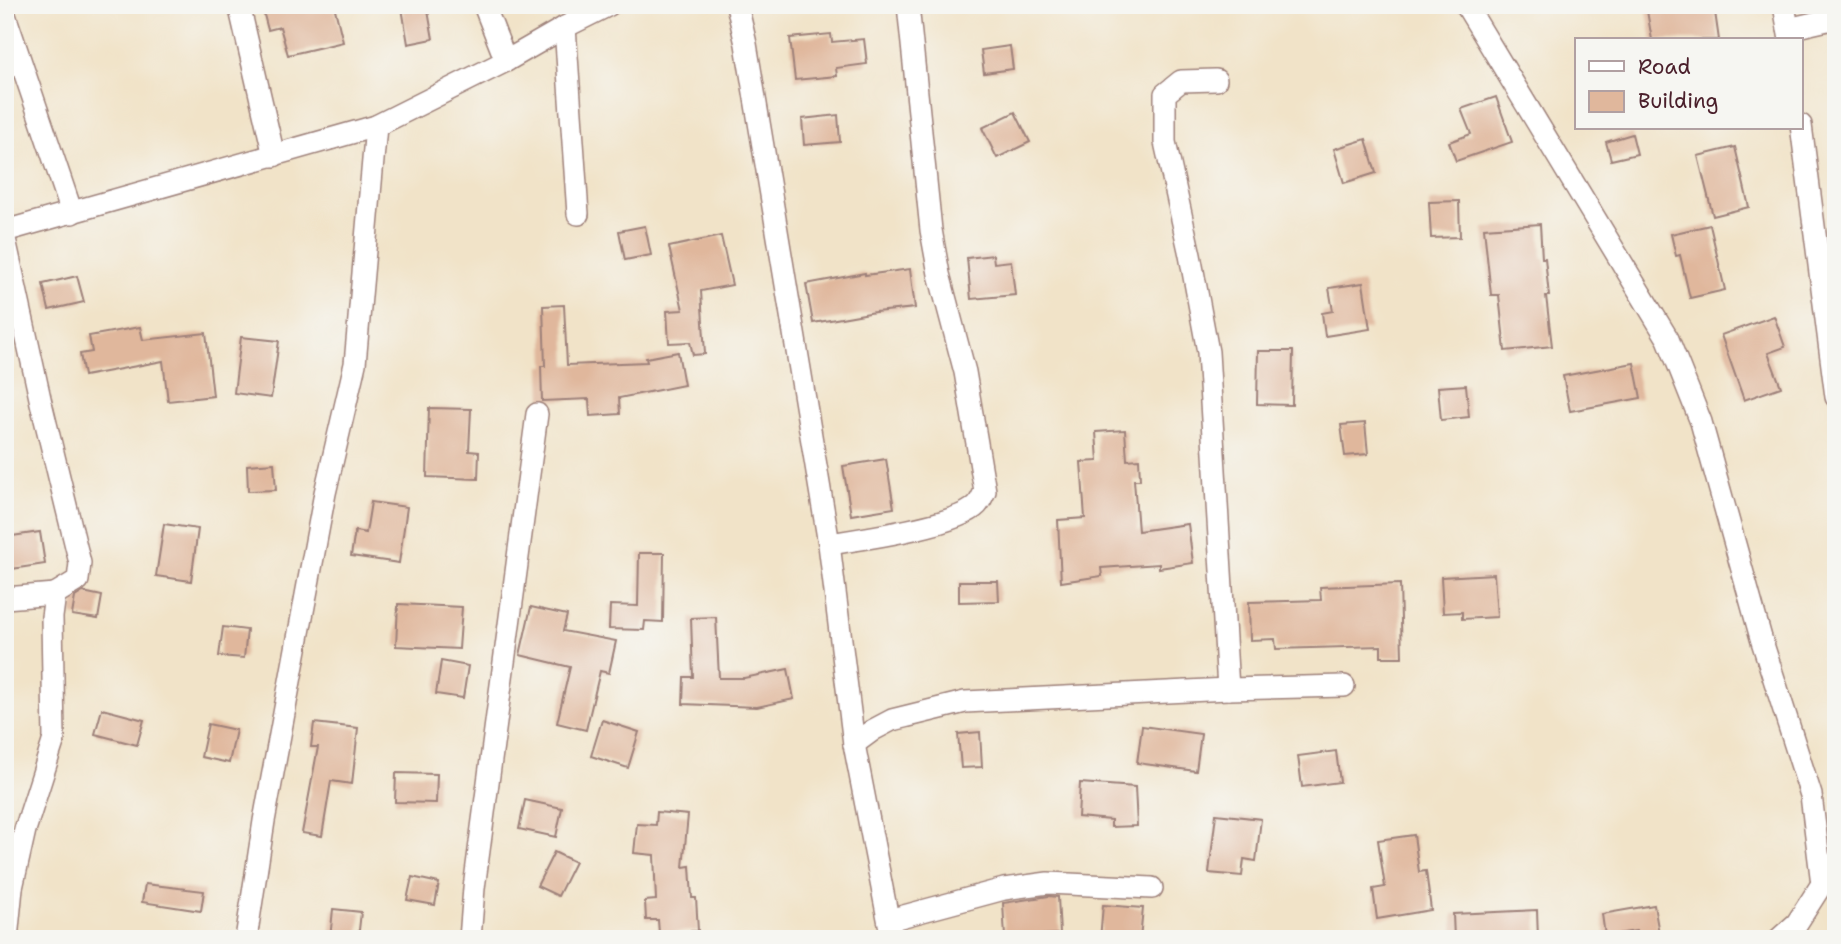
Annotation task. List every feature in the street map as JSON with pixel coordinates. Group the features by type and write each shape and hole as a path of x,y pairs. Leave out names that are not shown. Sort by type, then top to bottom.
{"street":[{"path":"239,5 274,156"},
{"path":"484,5 506,61"},
{"path":"5,231 376,126 506,61 609,5"},
{"path":"737,5 746,44 829,544 854,744 891,929 1004,889 1048,883 1152,888"},
{"path":"829,544 881,536 954,519 977,505 985,491 965,372 939,274 931,230 908,5"},
{"path":"1466,5 1668,339 1701,422 1761,638 1811,795 1822,884"},
{"path":"1784,5 1789,35 1836,18"},
{"path":"5,15 72,213"},
{"path":"565,27 578,214"},
{"path":"1216,80 1181,81 1166,94 1165,142 1208,352 1228,689"},
{"path":"246,939 264,821 322,507 355,364 376,126"},
{"path":"1802,130 1836,397"},
{"path":"5,239 80,563 79,580 55,594 5,597"},
{"path":"470,939 474,888 537,414"},
{"path":"7,939 12,888 25,830 54,739 52,617 55,594"},
{"path":"854,744 892,720 965,702 1344,686"},
{"path":"1779,939 1797,922 1836,862"}],"building":[{"path":"286,5 334,5 343,42 288,55 280,27 268,30 263,11"},
{"path":"427,5 433,39 408,44 402,8"},
{"path":"1646,5 1714,5 1719,38 1652,38"},
{"path":"831,34 832,42 864,39 867,64 836,68 837,76 795,80 790,38"},
{"path":"1010,46 1013,69 984,73 981,50"},
{"path":"1496,97 1512,142 1456,161 1449,142 1471,134 1461,109"},
{"path":"1015,112 1030,142 997,158 982,128"},
{"path":"838,115 840,142 804,145 802,119"},
{"path":"1632,134 1637,154 1611,160 1606,142"},
{"path":"1366,139 1376,173 1344,183 1334,149"},
{"path":"1735,147 1749,207 1713,216 1698,156"},
{"path":"1459,201 1460,237 1431,238 1429,202"},
{"path":"1540,224 1552,346 1505,351 1499,295 1491,295 1484,228"},
{"path":"1710,225 1725,290 1690,298 1680,255 1676,256 1671,234"},
{"path":"645,226 651,255 625,260 619,231"},
{"path":"721,236 732,285 701,291 705,354 693,355 690,342 669,343 667,311 683,310 669,247"},
{"path":"993,255 994,263 1011,261 1015,295 971,299 967,258"},
{"path":"910,269 915,308 813,323 806,284 865,273"},
{"path":"77,276 84,302 49,310 43,284"},
{"path":"1363,283 1370,329 1325,336 1322,313 1333,311 1329,288"},
{"path":"564,305 567,365 647,362 646,358 678,352 684,385 619,398 620,414 590,416 589,399 542,401 541,366 545,366 543,306"},
{"path":"1774,316 1785,347 1768,353 1781,387 1744,400 1721,335"},
{"path":"140,327 143,340 206,333 213,396 168,401 163,361 84,376 80,354 92,352 89,336"},
{"path":"241,337 279,341 271,398 234,393"},
{"path":"1258,351 1293,351 1292,405 1257,404"},
{"path":"1634,363 1641,398 1570,411 1563,376"},
{"path":"1466,385 1469,417 1441,420 1438,387"},
{"path":"429,408 471,409 469,451 479,452 478,479 427,477"},
{"path":"1365,423 1368,454 1345,456 1341,425"},
{"path":"1125,430 1127,460 1139,459 1140,480 1134,480 1138,531 1188,524 1193,563 1159,568 1159,564 1101,568 1102,576 1061,582 1058,520 1085,518 1081,462 1098,461 1096,432"},
{"path":"886,459 894,508 851,515 843,466"},
{"path":"274,463 276,490 248,491 247,465"},
{"path":"371,502 407,507 399,563 351,556 355,531 366,533"},
{"path":"164,524 198,529 191,581 156,576"},
{"path":"40,532 45,564 5,570 5,537"},
{"path":"639,553 664,553 663,622 645,621 644,630 609,629 610,605 638,606"},
{"path":"1494,574 1497,617 1462,619 1462,612 1443,613 1441,577"},
{"path":"959,581 998,581 999,601 959,602"},
{"path":"1400,584 1402,657 1381,657 1381,646 1276,649 1275,639 1250,640 1249,602 1321,600 1320,587"},
{"path":"83,592 102,596 98,619 72,615 75,597"},
{"path":"398,604 462,607 459,649 396,646"},
{"path":"531,607 567,615 563,631 616,641 609,673 600,671 586,730 557,723 570,667 520,655"},
{"path":"716,617 719,678 744,678 788,669 794,699 757,707 683,704 684,677 693,677 691,618"},
{"path":"223,627 247,630 244,658 219,656"},
{"path":"441,661 468,666 463,698 436,694"},
{"path":"102,709 144,720 137,745 95,734"},
{"path":"602,720 639,732 628,768 591,756"},
{"path":"314,723 358,728 352,784 331,781 322,836 302,833 318,747 311,747"},
{"path":"208,724 236,730 229,763 201,757"},
{"path":"1142,726 1201,734 1196,771 1137,763"},
{"path":"980,732 982,767 961,768 958,734"},
{"path":"1336,751 1340,782 1302,787 1298,756"},
{"path":"396,773 437,774 436,803 395,802"},
{"path":"1080,783 1135,787 1137,826 1111,827 1111,820 1078,817"},
{"path":"525,800 562,808 556,837 519,829"},
{"path":"657,812 688,815 683,867 690,866 698,931 659,933 658,920 646,920 645,901 656,900 654,855 634,853 637,824 656,825"},
{"path":"1216,814 1261,819 1256,861 1244,859 1242,876 1209,873"},
{"path":"1414,835 1419,872 1426,871 1431,910 1377,919 1373,889 1385,887 1378,840"},
{"path":"554,852 575,862 558,896 537,886"},
{"path":"412,877 439,883 435,905 407,900"},
{"path":"145,884 204,891 201,911 142,902"},
{"path":"1058,897 1060,934 1005,937 1003,903"},
{"path":"1103,905 1143,908 1140,939 1100,939"},
{"path":"1654,905 1660,939 1637,939 1636,931 1605,936 1602,914"},
{"path":"333,909 361,912 358,939 330,939"},
{"path":"1537,910 1538,939 1454,939 1453,914"}]}
